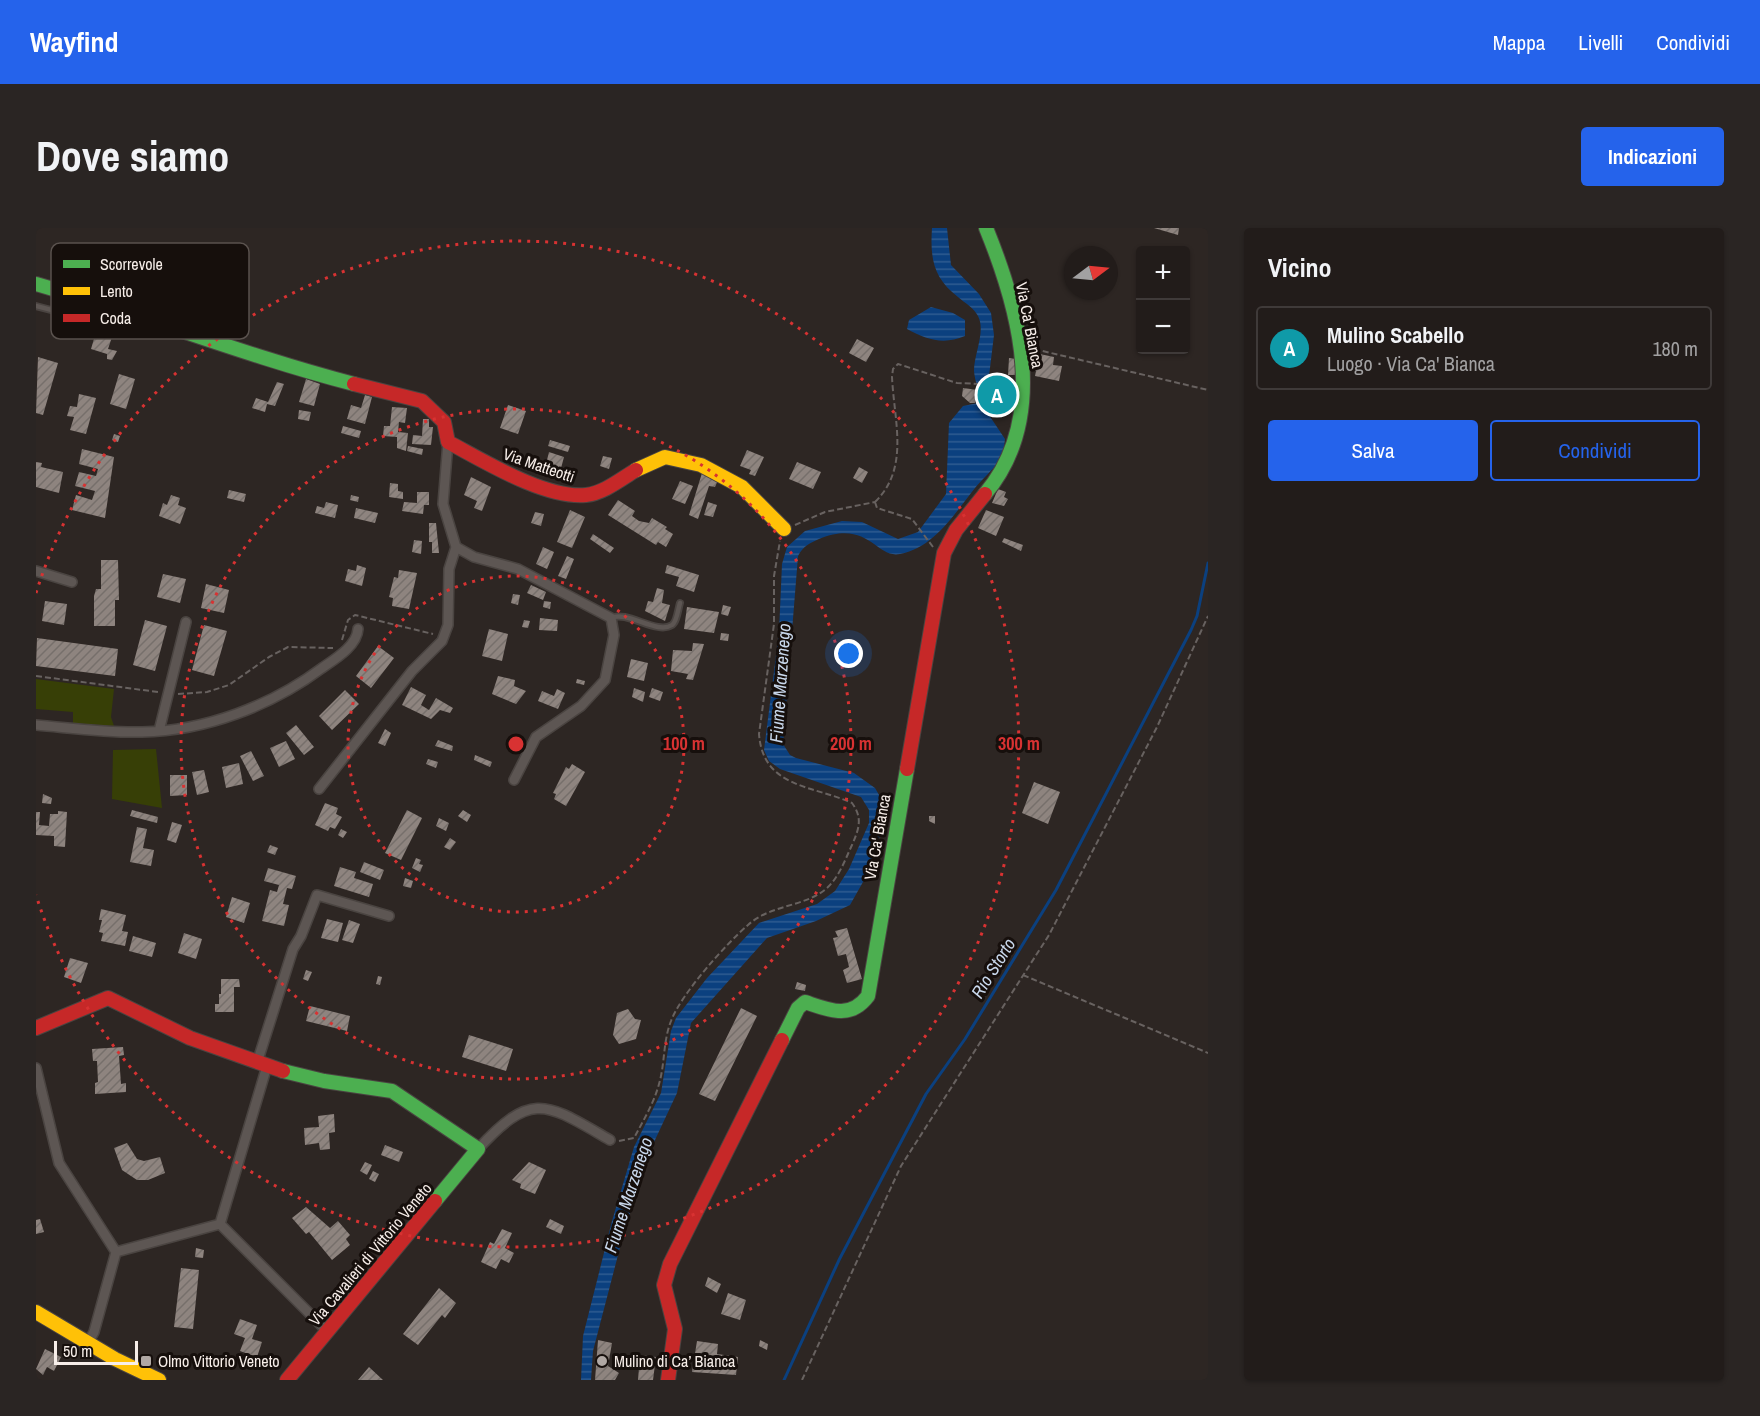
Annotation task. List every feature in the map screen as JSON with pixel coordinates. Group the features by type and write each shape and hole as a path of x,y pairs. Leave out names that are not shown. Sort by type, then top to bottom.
{"street":[{"name":"Via Ca' Bianca","path":"668,1380 675,1329 664,1285 670,1264 798,1008 805,1002 850,1013 861,1008 868,996 944,553 948,542 962,521 1004,468 1013,447 1024,389 1019,350 1000,262 986,228"},
{"path":"36,284 51,288"},
{"path":"204,339 280,365 422,401 444,422 448,442 442,497 447,523 456,547 449,569 449,620 444,637 412,671 319,789"},
{"name":"Via Matteotti","path":"448,442 522,480 577,496 607,489 660,458 673,456 727,478 742,487 765,513 784,529"},
{"path":"456,547 474,557 518,569 611,618 614,635 605,680 580,706 536,737 514,780"},
{"path":"36,571 72,582"},
{"path":"159,731 186,622"},
{"path":"36,725 125,732 159,731 221,718 277,696 315,673 343,652 354,640 358,629"},
{"path":"220,1224 293,949 301,936 317,896 390,916"},
{"path":"36,1029 108,998 190,1038 262,1065 324,1081 392,1091 478,1149"},
{"path":"36,1068 59,1163 116,1251 94,1332 88,1343"},
{"name":"Via Cavalieri di Vittorio Veneto","path":"287,1380 501,1124 531,1107 546,1107 610,1140"},
{"path":"116,1251 220,1224"},
{"path":"220,1224 327,1331"},
{"path":"36,1312 88,1343 159,1380"}],"lane":[{"path":"36,306 51,310"},
{"path":"611,618 618,616 661,627 670,627 674,623 680,603"}],"path":[{"path":"1019,350 1024,347 1062,355 1208,390"},
{"path":"610,1140 627,1141 634,1138 660,1084 671,1020 681,1002 707,969 741,932 761,915 827,888 839,872 858,831 860,820 852,803 785,780 764,760 760,749 759,734 774,624 774,576 777,552 784,529 825,512 875,502 885,493 893,477 897,456 893,369 898,364 905,364 936,377 966,384 975,382 1001,385 1023,379"},
{"path":"875,502 877,508 912,519 932,544"},
{"path":"175,694 207,692 229,686 269,657 288,648 338,645 348,620 355,615 444,637"},
{"path":"802,1380 901,1166 1049,934 1156,728 1208,616"},
{"path":"36,676 162,692"},
{"path":"1023,975 1208,1053"}],"green space":[{"path":"36,679 114,689 111,717 114,726 73,723 73,712 36,709"},
{"path":"156,749 162,808 112,799 113,750"}],"water":[{"name":"Fiume Marzenego","path":"932,228 947,228 951,265 979,294 991,313 994,335 985,409 1005,439 1003,454 943,528 923,545 900,554 892,554 860,536 836,534 810,544 798,556 783,744 790,755 796,758 854,773 875,788 882,800 884,816 878,843 863,882 850,905 816,921 767,938 691,1023 677,1093 647,1157 623,1236 593,1351 591,1380 581,1380 583,1336 612,1221 634,1147 661,1093 671,1031 676,1018 707,978 759,923 817,904 835,891 849,869 869,823 869,810 861,797 780,769 769,761 764,750 779,632 782,564 787,547 805,531 842,521 862,522 898,539 918,532 946,494 949,423 963,406 978,403 974,371 981,329 976,313 950,290 938,275 933,258"},
{"path":"931,307 953,313 965,320 965,336 943,341 922,336 907,329 909,320"}],"building":[{"path":"1154,228 1179,228 1178,235"},
{"path":"94,339 111,339 108,349 117,351 112,360 107,359 107,354 91,349"},
{"path":"857,339 874,348 866,362 849,353"},
{"path":"1035,353 1054,357 1053,365 1062,366 1059,381 1035,376 1036,371 1031,370"},
{"path":"38,357 58,363 43,415 36,413"},
{"path":"1009,358 1017,359 1016,375 1008,375"},
{"path":"119,374 135,379 126,409 110,404"},
{"path":"306,379 320,384 314,406 299,402"},
{"path":"277,382 284,384 275,406 267,404 265,412 252,408 256,398 268,402"},
{"path":"987,386 1019,391 1017,402 1009,401 1008,407 984,403"},
{"path":"963,388 978,390 975,403 970,403 962,396"},
{"path":"79,394 96,398 86,434 70,430 74,417 67,416 70,406 77,407"},
{"path":"365,395 372,397 365,424 347,419 351,405 361,408"},
{"path":"508,405 526,411 518,434 500,428"},
{"path":"392,407 407,408 405,423 399,422 398,432 408,433 406,451 397,448 397,437 383,436 384,426 390,426"},
{"path":"299,410 311,412 309,421 298,419"},
{"path":"423,419 429,419 429,427 433,427 431,445 412,444 413,435 422,436"},
{"path":"343,426 361,431 359,438 341,433"},
{"path":"114,434 120,436 118,442 112,440"},
{"path":"550,440 570,446 568,452 548,446"},
{"path":"408,446 423,449 422,455 407,451"},
{"path":"82,449 114,457 105,518 72,510 76,495 92,500 95,491 75,486 79,472 96,476 98,469 79,464"},
{"path":"747,450 764,457 755,476 749,474 751,470 740,466"},
{"path":"549,452 564,457 560,472 545,468"},
{"path":"603,456 612,458 609,469 600,466"},
{"path":"36,462 42,463 41,467 63,472 59,493 36,487"},
{"path":"797,462 821,472 813,489 789,479"},
{"path":"859,467 868,472 862,483 853,478"},
{"path":"702,473 719,478 715,487 709,486 698,519 689,515"},
{"path":"471,477 491,487 482,511 474,508 477,501 464,495"},
{"path":"680,481 693,486 685,504 672,499"},
{"path":"390,483 398,484 398,491 403,492 403,499 389,497"},
{"path":"998,489 1006,492 1004,497 1008,499 1004,506 992,503"},
{"path":"229,490 246,494 244,502 227,498"},
{"path":"417,492 429,492 429,505 424,505 423,514 402,511 404,502 417,503"},
{"path":"171,495 180,498 178,505 186,508 180,524 159,516 163,503 167,505"},
{"path":"351,495 359,497 358,502 350,500"},
{"path":"618,500 635,511 632,516 639,521 649,523 652,518 667,527 665,529 673,534 666,547 658,542 656,545 608,515"},
{"path":"326,502 338,505 335,518 315,513 317,506 324,508"},
{"path":"708,502 717,505 713,517 704,515"},
{"path":"356,508 378,513 375,523 354,518"},
{"path":"570,510 585,517 572,548 557,542"},
{"path":"986,510 1004,517 996,536 978,528"},
{"path":"535,512 544,514 541,526 531,523"},
{"path":"429,523 436,523 439,553 432,553 432,542 429,542"},
{"path":"593,534 614,548 610,553 590,539"},
{"path":"1004,538 1023,545 1021,551 1002,542"},
{"path":"414,540 422,541 421,554 412,552"},
{"path":"543,547 554,552 547,569 536,564"},
{"path":"567,556 574,559 566,579 558,576"},
{"path":"101,560 118,560 119,600 115,600 115,626 94,626 94,596 96,589 101,589"},
{"path":"357,565 366,568 362,586 345,581 348,569 356,571"},
{"path":"667,565 699,575 694,592 676,586 679,577 665,573"},
{"path":"399,570 417,573 409,609 392,606 393,598 389,597 394,577 398,578"},
{"path":"163,574 186,579 180,603 157,597"},
{"path":"206,584 229,590 224,613 201,608"},
{"path":"531,585 546,592 543,600 527,593"},
{"path":"657,588 664,590 662,603 670,605 665,621 645,611 648,601 653,602"},
{"path":"513,594 520,595 518,605 511,603"},
{"path":"45,601 67,604 64,625 42,621"},
{"path":"544,601 551,602 550,609 543,607"},
{"path":"723,605 731,607 728,616 721,614"},
{"path":"687,607 719,612 714,633 684,629"},
{"path":"540,618 558,620 557,631 539,630"},
{"path":"145,620 167,626 155,671 133,665"},
{"path":"524,620 530,621 528,628 522,627"},
{"path":"204,625 227,631 214,676 192,670"},
{"path":"489,629 508,634 502,661 482,656"},
{"path":"721,633 729,634 728,641 720,640"},
{"path":"37,638 118,649 115,676 36,666"},
{"path":"693,643 704,644 693,680 686,679 688,674 671,671 673,650 692,651"},
{"path":"378,646 394,658 371,688 356,676"},
{"path":"631,659 648,663 644,681 627,677"},
{"path":"498,676 515,680 514,686 526,691 516,704 492,694"},
{"path":"577,679 585,681 584,685 576,683"},
{"path":"411,687 426,695 421,705 429,710 436,698 453,708 450,713 440,710 431,719 402,705"},
{"path":"634,688 645,692 643,702 632,697"},
{"path":"652,688 663,692 660,701 649,697"},
{"path":"557,689 565,693 558,709 538,701 542,691 554,696"},
{"path":"345,690 359,704 332,730 319,716"},
{"path":"296,725 314,747 304,755 286,733"},
{"path":"385,729 391,733 385,746 378,743"},
{"path":"438,740 453,746 452,751 435,746"},
{"path":"286,741 295,759 279,767 270,748"},
{"path":"251,751 264,776 253,781 240,756"},
{"path":"475,755 492,762 490,767 474,760"},
{"path":"428,759 438,762 436,768 426,764"},
{"path":"239,763 243,784 226,788 222,767"},
{"path":"572,764 585,772 566,806 554,799 556,794 553,793 566,767 569,769"},
{"path":"204,770 209,792 197,795 192,772"},
{"path":"170,775 187,775 187,795 170,796"},
{"path":"1034,782 1060,792 1048,824 1022,813"},
{"path":"43,794 52,798 51,804 42,803"},
{"path":"325,803 338,808 336,814 342,817 335,829 330,827 328,831 315,825"},
{"path":"132,810 158,817 157,823 130,816"},
{"path":"407,810 422,818 401,860 385,853"},
{"path":"463,810 471,815 467,822 458,816"},
{"path":"58,811 67,812 65,847 54,846 54,836 36,835 36,812 40,812 39,825 49,826 50,814 58,814"},
{"path":"929,816 935,816 935,824 929,821"},
{"path":"439,818 449,823 446,831 436,826"},
{"path":"172,822 182,825 176,843 167,840"},
{"path":"137,827 147,829 143,848 154,850 151,866 130,862"},
{"path":"341,829 347,832 343,838 338,835"},
{"path":"450,838 456,842 450,850 444,847"},
{"path":"270,845 278,848 275,855 267,852"},
{"path":"416,858 421,860 419,864 423,865 420,872 412,868"},
{"path":"364,862 384,870 380,880 360,872"},
{"path":"340,867 356,872 354,878 373,884 369,897 334,886"},
{"path":"268,868 296,876 292,889 287,888 283,904 289,905 284,926 262,921 270,890 277,892 279,885 264,881"},
{"path":"405,878 413,881 411,888 403,886"},
{"path":"232,897 250,903 244,923 226,917"},
{"path":"101,909 126,915 122,931 128,932 125,946 101,941 103,933 99,932 102,920 99,920"},
{"path":"327,919 343,923 338,942 321,938"},
{"path":"349,920 360,924 353,943 342,940"},
{"path":"847,928 862,979 847,983 843,970 849,967 846,954 838,956 833,938 838,937 835,931"},
{"path":"184,933 202,939 196,959 178,953"},
{"path":"133,936 156,943 152,957 129,951"},
{"path":"70,958 88,963 81,983 64,977"},
{"path":"306,970 312,972 308,981 303,979"},
{"path":"378,976 382,977 380,985 376,984"},
{"path":"221,979 239,979 240,987 234,987 234,1012 215,1012 215,1004 219,1004 219,994 221,994"},
{"path":"797,982 806,985 805,991 795,989"},
{"path":"310,1006 350,1016 347,1031 306,1021"},
{"path":"741,1008 757,1016 715,1101 699,1094"},
{"path":"628,1009 635,1019 641,1020 636,1039 619,1044 613,1035 617,1013"},
{"path":"469,1035 513,1049 506,1071 462,1057"},
{"path":"123,1047 124,1055 119,1056 121,1084 126,1083 126,1092 95,1094 95,1083 98,1082 97,1061 93,1061 92,1049"},
{"path":"334,1114 335,1132 329,1133 330,1149 320,1150 319,1143 305,1145 304,1128 319,1127 318,1116"},
{"path":"127,1143 137,1159 144,1161 160,1157 165,1173 148,1180 137,1180 122,1170 114,1148"},
{"path":"385,1145 403,1152 399,1162 381,1155"},
{"path":"365,1162 372,1165 367,1175 360,1171"},
{"path":"529,1162 546,1170 535,1194 520,1188 521,1184 512,1180"},
{"path":"373,1171 379,1174 375,1182 369,1179"},
{"path":"306,1207 330,1228 338,1221 350,1235 346,1239 350,1245 332,1260 309,1232 306,1234 292,1218"},
{"path":"40,1219 44,1232 36,1234 36,1220"},
{"path":"550,1219 564,1226 561,1234 546,1227"},
{"path":"502,1229 512,1233 505,1248 514,1253 509,1263 501,1259 496,1269 481,1262 490,1242 494,1244"},
{"path":"196,1248 204,1250 203,1258 195,1257"},
{"path":"181,1268 199,1270 193,1329 174,1327"},
{"path":"708,1277 721,1284 717,1293 705,1286"},
{"path":"439,1288 456,1303 445,1318 442,1315 418,1345 403,1334"},
{"path":"728,1293 746,1300 740,1320 721,1314"},
{"path":"240,1319 257,1325 252,1339 262,1342 257,1357 240,1351 245,1338 234,1334"},
{"name":"Mulino di Ca’ Bianca","path":"598,1340 612,1343 608,1366 619,1373 615,1380 595,1380"},
{"path":"760,1340 768,1344 767,1350 759,1346"},
{"path":"697,1341 718,1344 717,1354 738,1357 736,1375 692,1372"},
{"path":"45,1349 61,1357 54,1371 47,1367 43,1375 36,1369"},
{"path":"640,1355 656,1357 653,1380 638,1380"},
{"path":"369,1367 383,1380 358,1380"}],"waterway":[{"name":"Rio Storto","path":"784,1380 839,1260 926,1094 965,1039 1056,890 1191,630 1197,616 1208,563"}],"traffic: fast":[{"path":"985,494 1005,464 1017,432 1022,398 1022,364 1018,329 1009,294 986,228"},
{"path":"36,284 51,289"},
{"path":"207,339 354,384"},
{"path":"782,1040 798,1008 805,1002 831,1010 846,1011 854,1008 868,996 907,769"},
{"path":"283,1071 324,1081 392,1091 478,1149 435,1201"}],"traffic: slow":[{"path":"636,470 665,457 701,465 742,487 784,529"},
{"path":"36,1312 115,1359 159,1380"}],"traffic: jam":[{"path":"354,384 422,401 444,422 448,442 515,477 552,491 570,495 593,494 636,470"},
{"path":"907,769 944,553 956,530 985,494"},
{"path":"36,1028 108,998 190,1038 283,1071"},
{"path":"668,1380 675,1329 664,1285 670,1264 782,1040"},
{"path":"287,1380 435,1201"}],"place":[{"name":"Mulino Scabello","path":"997,395"},
{"name":"Olmo Vittorio Veneto","path":"146,1361"},
{"name":"Mulino di Ca’ Bianca","path":"602,1361"}]}
